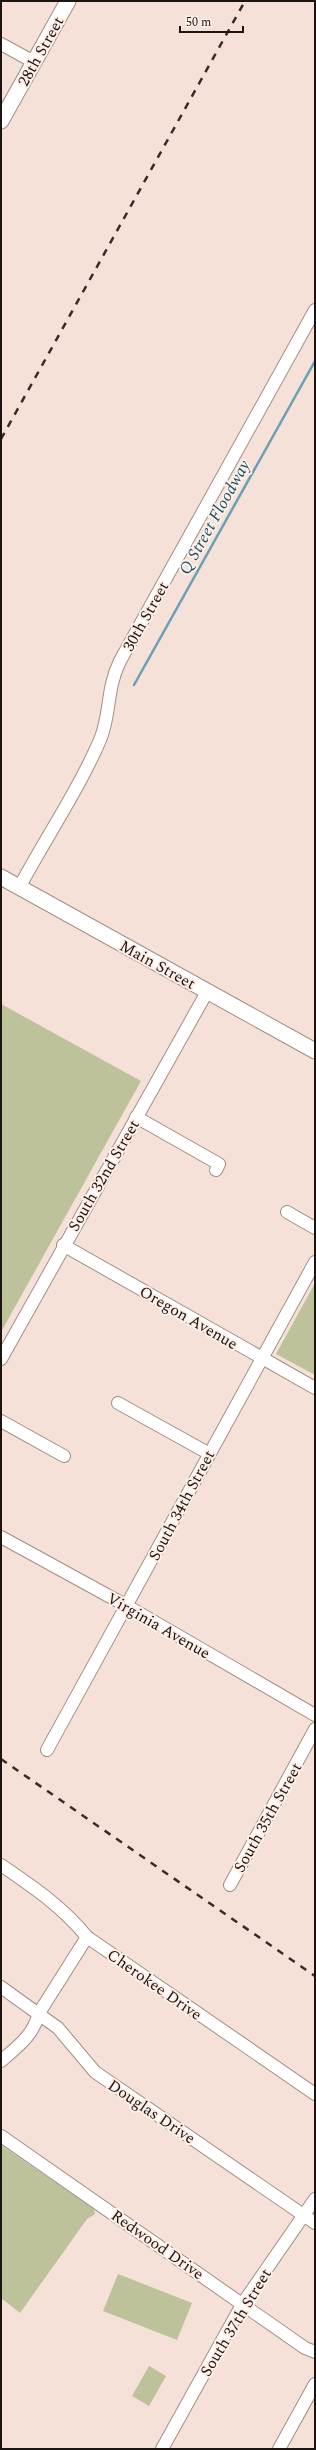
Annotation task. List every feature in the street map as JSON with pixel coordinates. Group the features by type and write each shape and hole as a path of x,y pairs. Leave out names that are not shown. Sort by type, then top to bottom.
{"main road":[{"name":"28th Street","path":"1,121 68,1"},
{"name":"Main Street","path":"1,877 315,1051"}],"street":[{"path":"1,44 34,62"},
{"name":"30th Street","path":"19,888 94,753 102,735 109,690 115,672 315,310"},
{"name":"South 32nd Street","path":"1,1359 63,1245 207,992"},
{"path":"136,1117 219,1164 216,1170"},
{"path":"287,1212 315,1228"},
{"name":"Oregon Avenue","path":"63,1245 261,1359 315,1388"},
{"name":"South 34th Street","path":"47,1750 127,1606 208,1453 315,1262"},
{"path":"118,1403 208,1453"},
{"path":"1,1421 64,1456"},
{"name":"Virginia Avenue","path":"1,1537 127,1606 315,1715"},
{"name":"South 35th Street","path":"230,1885 315,1728"},
{"name":"Cherokee Drive","path":"1,1865 51,1900 71,1917 87,1937 315,2094"},
{"path":"1,2061 28,2038 36,2026 39,2013 87,1937"},
{"name":"Douglas Drive","path":"1,1987 58,2028 94,2072 315,2223"},
{"name":"Redwood Drive","path":"1,2136 243,2303 305,2348 315,2352"},
{"name":"South 37th Street","path":"162,2449 243,2303 315,2199"},
{"path":"279,2449 315,2384"}],"green space":[{"path":"1,1004 141,1081 1,1332"},
{"path":"315,1283 315,1375 276,1354"},
{"path":"1,2145 94,2209 95,2214 87,2219 20,2313 1,2298"},
{"path":"118,2274 192,2303 177,2340 103,2311"},
{"path":"149,2366 166,2376 149,2406 132,2396"}],"waterway":[{"name":"Q Street Floodway","path":"134,685 315,361"}],"railway":[{"path":"1,439 245,1"},
{"path":"1,1759 315,1976"}]}
